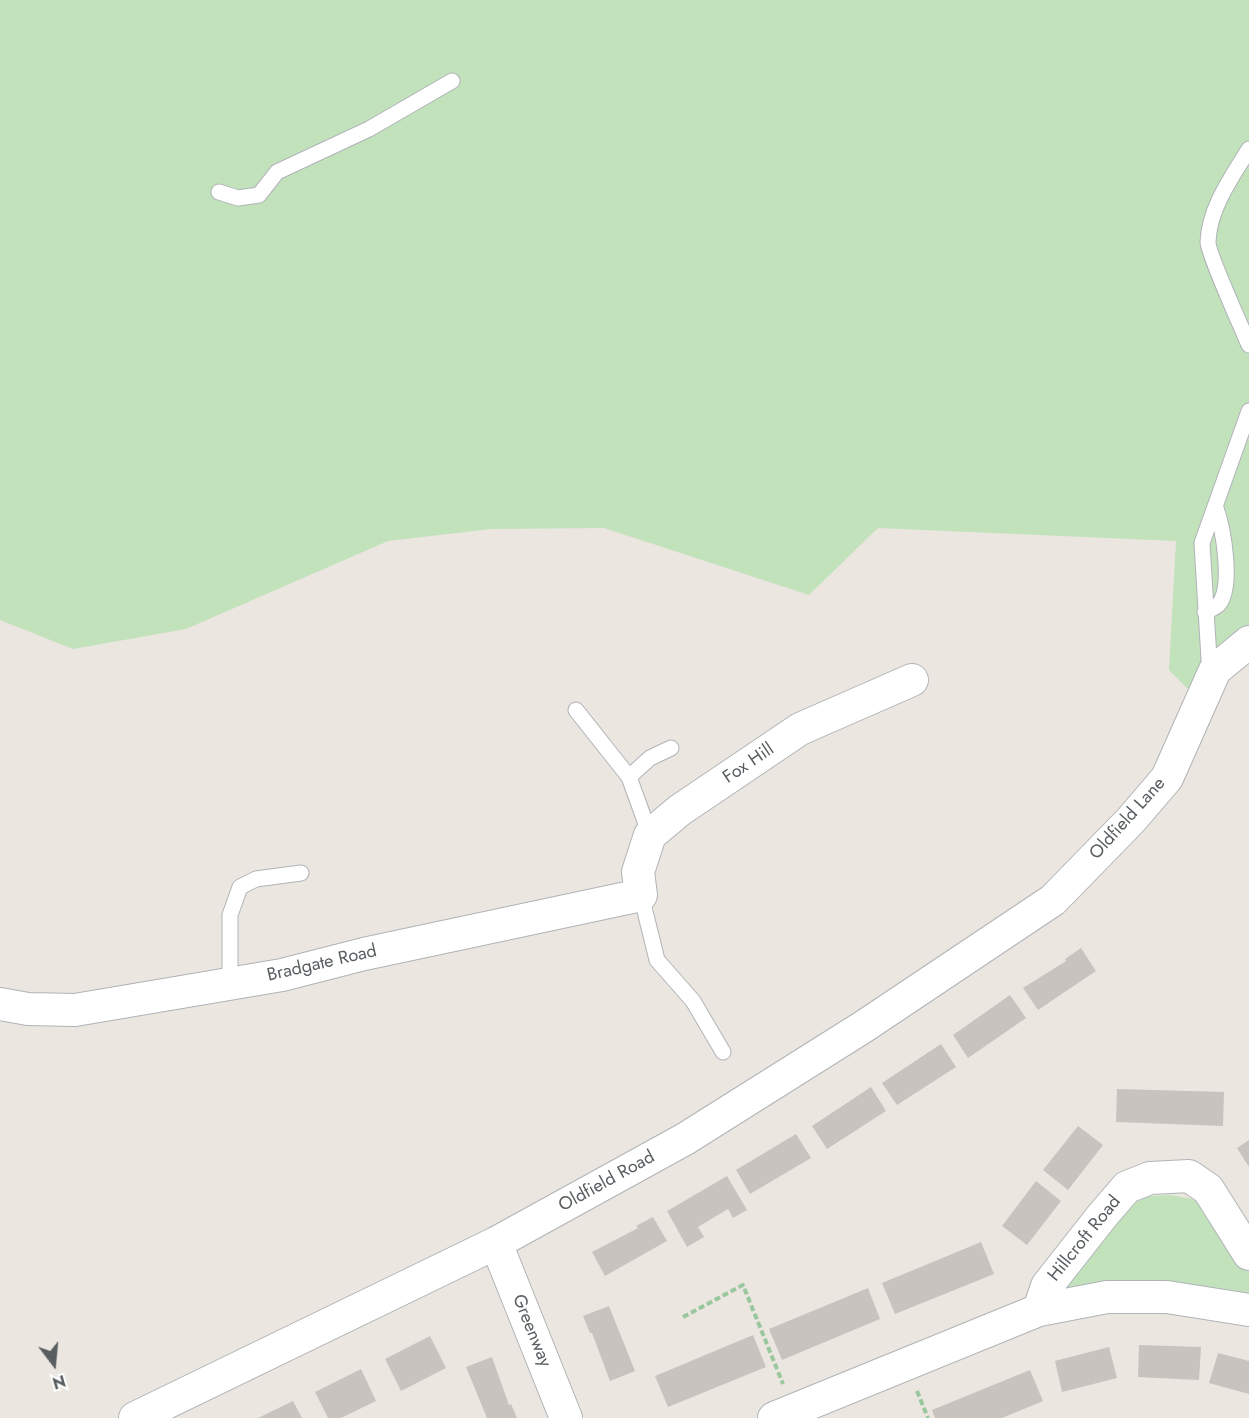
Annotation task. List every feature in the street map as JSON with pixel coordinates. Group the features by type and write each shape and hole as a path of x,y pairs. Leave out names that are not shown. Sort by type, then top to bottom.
{"street":[{"name":"Oldfield Lane","path":"1053,900 1131,820 1167,778 1215,670 1249,642"},
{"name":"Fox Hill","path":"650,835 680,810 800,729 912,680"},
{"path":"641,896 638,872 650,835"},
{"name":"Bradgate Road","path":"0,1004 28,1009 75,1010 230,984 282,975 364,954 641,896"},
{"name":"Oldfield Road","path":"135,1418 496,1243 686,1139 863,1027 1053,900"},
{"name":"Hillcroft Road","path":"1039,1310 1047,1286 1102,1216 1127,1187 1150,1178 1189,1176 1208,1189 1249,1254"},
{"name":"Greenway","path":"496,1243 566,1418"},
{"name":"Hillcroft Road","path":"784,1414 1039,1310 1107,1297 1167,1297 1249,1310"}],"lane":[{"path":"219,192 238,198 258,195 277,172 369,129 452,81"},
{"path":"1249,149 1222,194 1212,217 1208,244 1249,345"},
{"path":"1215,670 1209,659 1202,543 1249,411"},
{"path":"1205,612 1218,605 1225,592 1224,542 1216,508"},
{"path":"576,710 629,777 650,835"},
{"path":"629,777 650,758 671,748"},
{"path":"230,984 230,915 240,887 256,879 301,873"},
{"path":"641,896 657,960 693,1001 723,1052"}],"path":[{"path":"683,1317 743,1285 784,1414"}],"green space":[{"path":"0,0 1249,0 1249,628 1194,695 1169,670 1176,541 878,528 809,595 604,528 491,529 388,541 186,629 73,649 0,620"},
{"path":"1171,1195 1192,1199 1207,1209 1249,1270 1249,1298 1069,1291 1065,1284 1127,1205 1149,1196"}],"building":[{"path":"1081,948 1096,971 1038,1010 1023,988 1066,961 1065,959"},
{"path":"1010,995 1026,1018 968,1058 953,1035"},
{"path":"941,1044 956,1067 897,1105 882,1083"},
{"path":"871,1087 886,1111 827,1149 812,1126"},
{"path":"1117,1089 1224,1092 1223,1126 1116,1122"},
{"path":"1078,1126 1103,1145 1068,1190 1043,1170"},
{"path":"796,1134 811,1158 750,1194 736,1170"},
{"path":"1249,1140 1249,1167 1237,1148"},
{"path":"727,1176 747,1210 733,1218 728,1209 698,1227 704,1237 687,1247 667,1211"},
{"path":"1036,1181 1061,1201 1027,1245 1002,1226"},
{"path":"653,1217 667,1241 605,1276 592,1252 638,1228 636,1226"},
{"path":"981,1242 994,1274 895,1314 882,1283"},
{"path":"868,1288 880,1319 782,1360 769,1329"},
{"path":"609,1306 635,1371 610,1381 583,1316"},
{"path":"753,1335 766,1367 668,1407 655,1376"},
{"path":"430,1336 446,1368 401,1391 385,1359"},
{"path":"1139,1345 1201,1347 1199,1380 1138,1377"},
{"path":"1109,1347 1117,1378 1062,1392 1055,1361"},
{"path":"1218,1353 1249,1361 1249,1394 1209,1383"},
{"path":"492,1357 509,1405 511,1404 517,1418 487,1418 466,1367"},
{"path":"361,1369 376,1401 341,1418 328,1418 315,1392"},
{"path":"1030,1370 1043,1401 1002,1418 935,1418 932,1410"},
{"path":"293,1401 302,1418 258,1418"}]}
